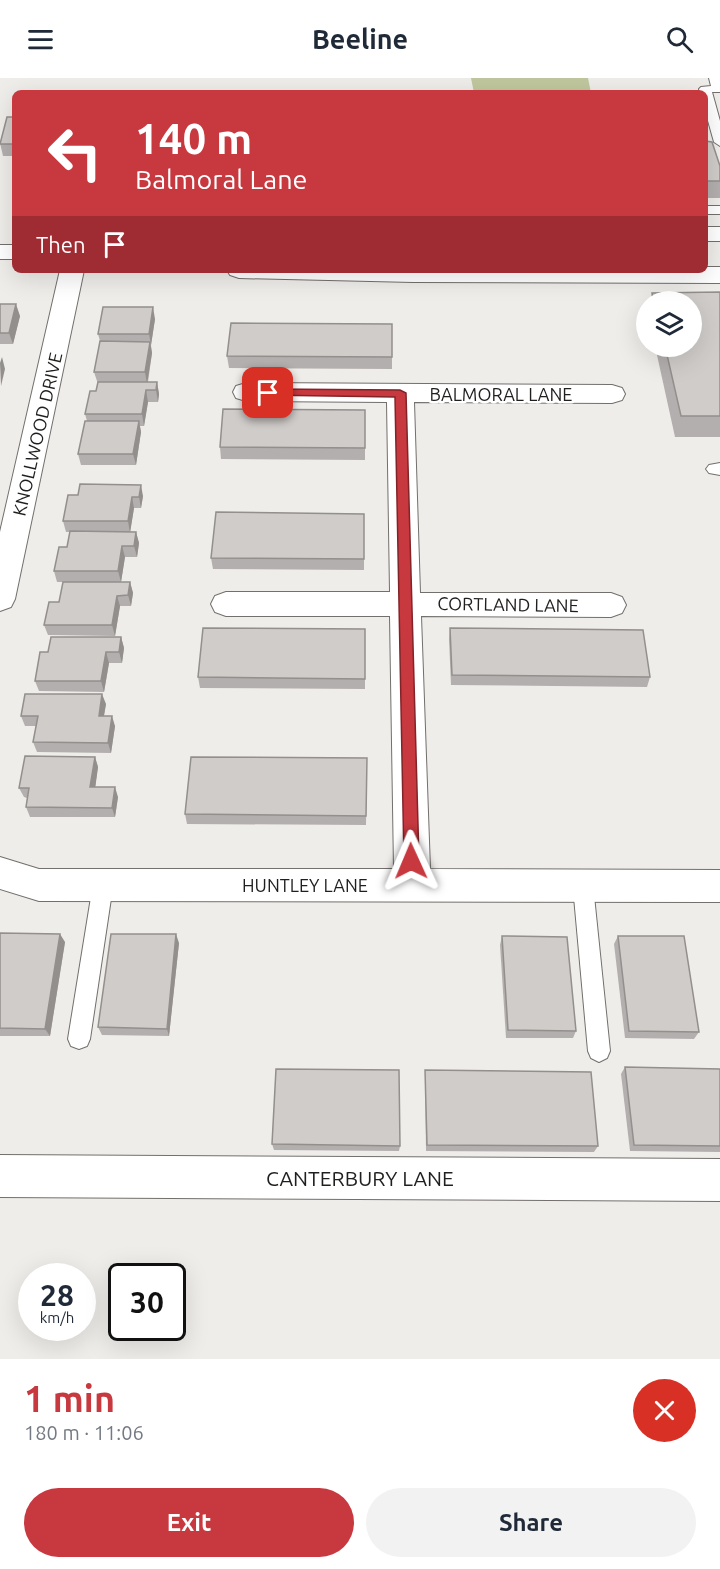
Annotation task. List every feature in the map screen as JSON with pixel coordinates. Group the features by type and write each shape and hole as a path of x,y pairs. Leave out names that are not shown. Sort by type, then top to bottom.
{"street":[{"name":"KNOLLWOOD DRIVE","path":"0,599 71,273"},
{"path":"515,273 720,275"},
{"name":"BALMORAL LANE","path":"246,392 612,394"},
{"path":"400,393 412,885"},
{"name":"CORTLAND LANE","path":"226,604 611,605"},
{"name":"HUNTLEY LANE","path":"0,873 39,885 720,886"},
{"name":"CANTERBURY LANE","path":"0,1176 720,1180"}],"lane":[{"path":"705,90 718,88 715,78"},
{"path":"708,100 720,143"},
{"path":"79,1039 104,885"},
{"path":"583,886 599,1051"}],"green space":[{"path":"471,78 588,78 590,90 473,90"}],"building":[{"path":"7,117 12,117 12,144 0,144"},
{"path":"708,141 712,142 720,166 720,181 708,181"},
{"path":"702,292 720,292 720,416 681,416 668,357 702,357"},
{"path":"0,304 16,304 9,333 0,333"},
{"path":"103,307 153,307 149,334 98,334"},
{"path":"231,323 392,324 392,357 227,356"},
{"path":"100,341 150,342 145,372 94,372"},
{"path":"98,382 157,382 156,390 146,390 142,414 85,414 90,391 96,391"},
{"path":"223,409 365,410 365,448 220,447"},
{"path":"85,421 139,421 133,454 78,454"},
{"path":"80,484 141,485 139,497 132,497 128,521 63,521 68,495 78,495"},
{"path":"216,512 364,514 364,559 211,558"},
{"path":"70,531 136,532 134,546 122,546 118,571 54,571 59,547 67,547"},
{"path":"63,582 130,582 128,595 117,596 112,625 44,625 49,602 59,602"},
{"path":"203,628 365,629 365,679 198,677"},
{"path":"450,628 643,630 650,677 452,675"},
{"path":"51,637 121,637 119,652 106,652 101,681 35,681 40,652 48,652"},
{"path":"25,694 102,694 99,716 112,716 108,743 33,742 38,716 21,716"},
{"path":"25,756 95,757 90,787 115,787 112,808 26,807 29,788 19,788"},
{"path":"191,757 367,758 366,816 185,814"},
{"path":"0,933 60,934 45,1029 0,1028"},
{"path":"111,934 176,934 167,1029 98,1027"},
{"path":"502,936 567,937 576,1031 508,1030"},
{"path":"618,936 684,936 699,1032 629,1031"},
{"path":"625,1067 720,1069 720,1146 634,1145"},
{"path":"276,1069 399,1070 400,1146 272,1144"},
{"path":"425,1070 591,1072 598,1146 427,1145"}],"route":[{"path":"268,393 400,393 411,861"}]}
